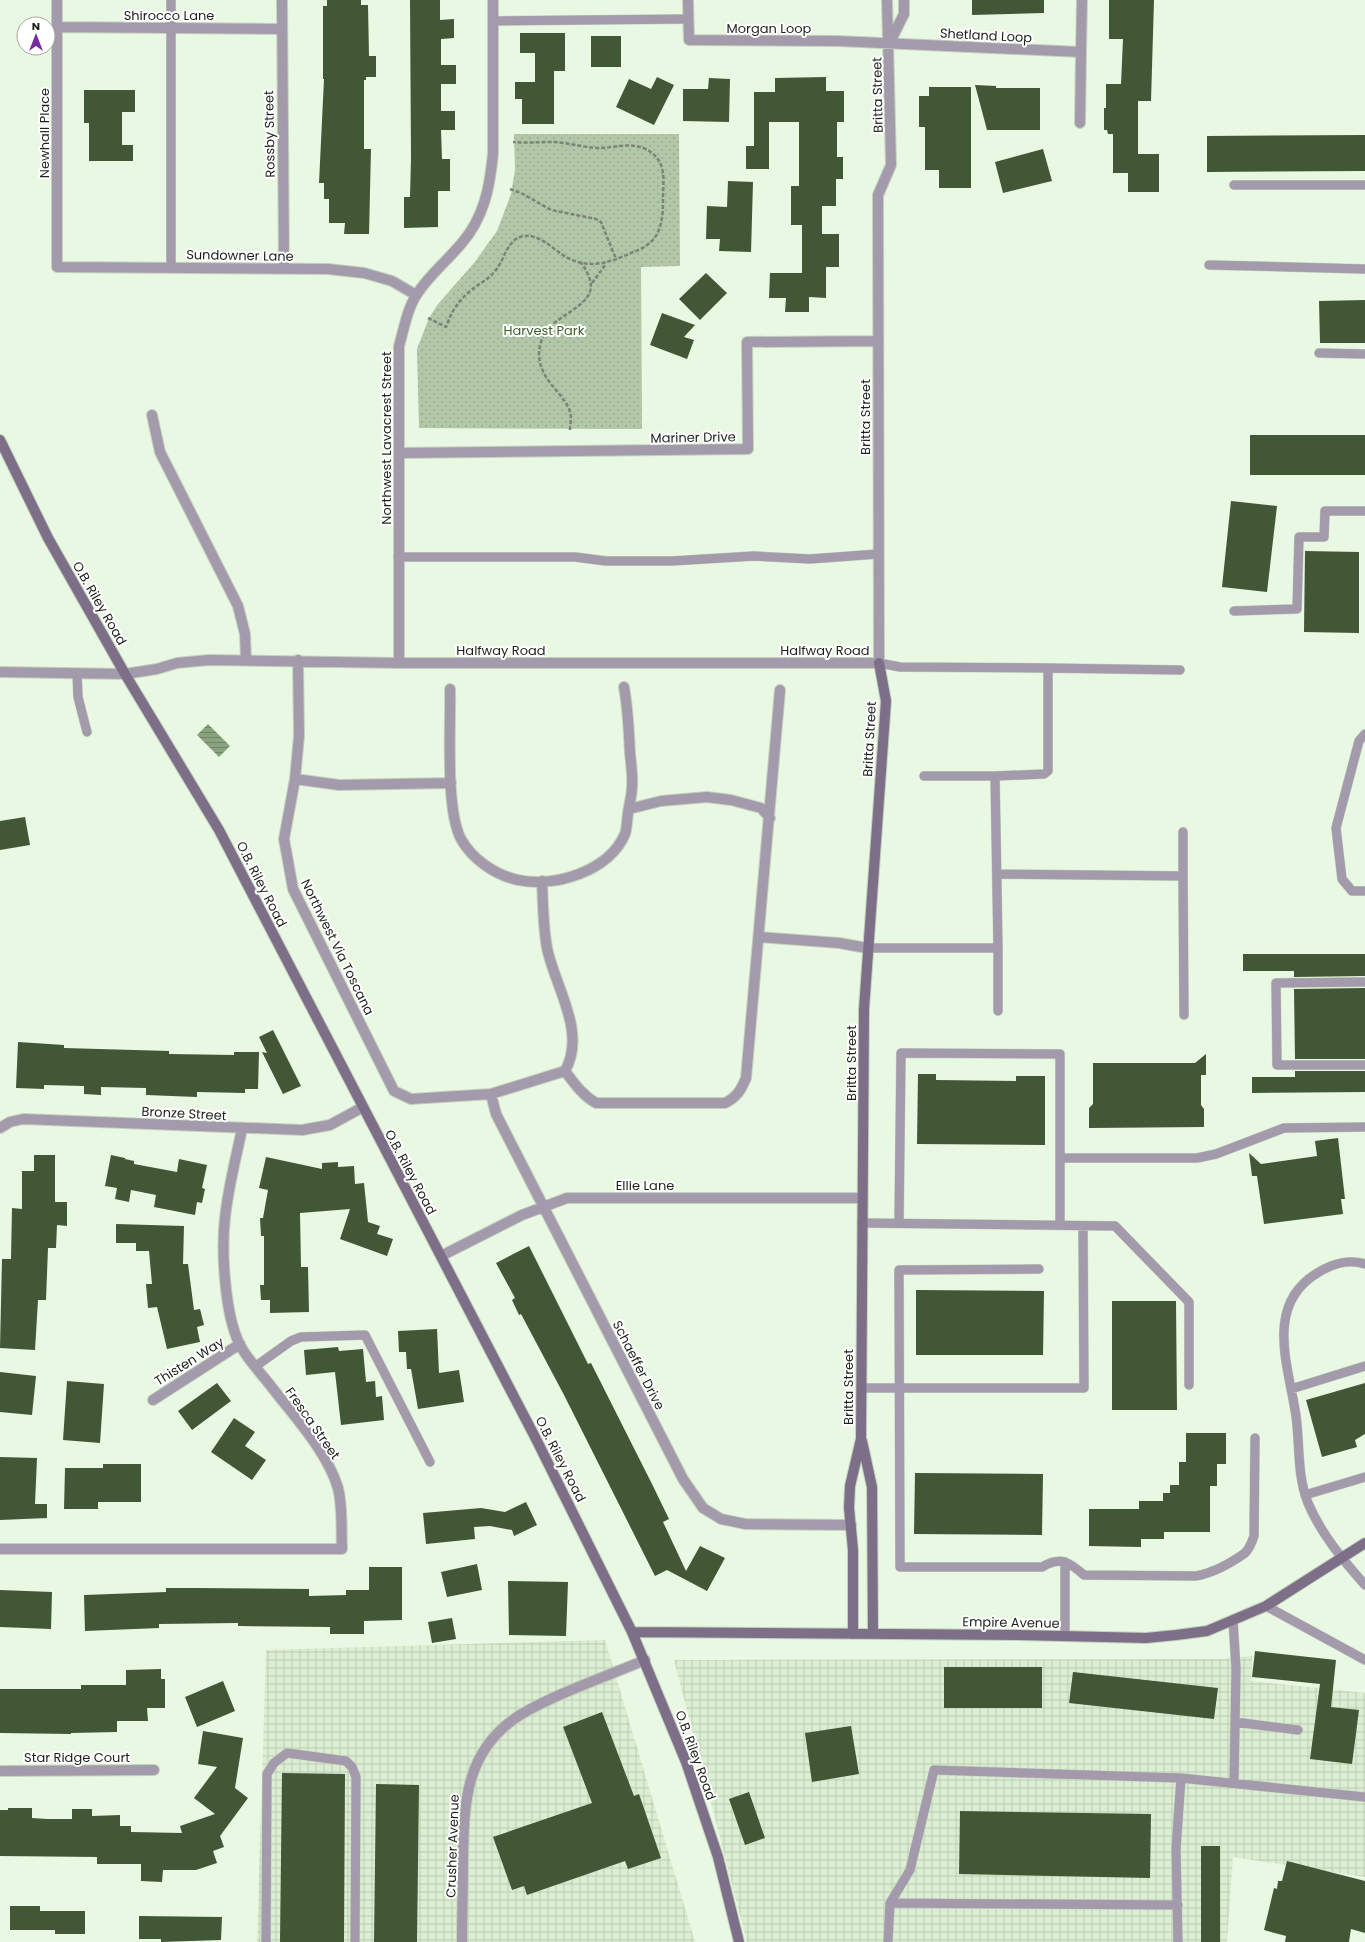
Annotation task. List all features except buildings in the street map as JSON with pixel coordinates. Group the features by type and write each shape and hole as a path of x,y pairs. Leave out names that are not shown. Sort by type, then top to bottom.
{"street":[{"name":"Newhall Place","path":"57,0 57,267"},
{"name":"Rossby Street","path":"282,0 281,29 284,268"},
{"name":"Northwest Lavacrest Street","path":"399,663 399,346 408,312 416,295 462,243 477,223 486,199 491,176 493,153 493,0"},
{"name":"Morgan Loop","path":"688,0 689,40 838,41 889,44"},
{"name":"Britta Street","path":"853,1634 853,1550 850,1486 861,1439 863,1068 868,948 886,702 879,663 878,195 891,164 887,0"},
{"name":"Britta Street","path":"889,44 904,14 904,0"},
{"path":"1080,123 1082,0"},
{"name":"Shirocco Lane","path":"57,27 281,29"},
{"name":"Shetland Loop","path":"889,44 1081,52"},
{"name":"Sundowner Lane","path":"57,267 171,266 328,269 364,273 392,281 416,295"},
{"name":"Mariner Drive","path":"400,453 748,450 748,342 878,341"},
{"path":"152,415 160,452 238,606 245,634 246,660"},
{"name":"O.B. Riley Road","path":"0,440 48,538 125,674 219,830 536,1439 632,1632 645,1660 691,1776 718,1857 739,1942"},
{"name":"Halfway Road","path":"1,674 125,674 157,669 177,663 209,660 298,660 399,663 879,663"},
{"name":"Northwest Via Toscana","path":"298,660 299,736 295,779 284,839 292,889 394,1091 411,1099 491,1094 565,1071"},
{"path":"450,689 451,783 453,817 460,838 474,857 496,871 518,880 542,881 562,879 591,870 604,861 616,849 625,834 632,786 627,702 624,687"},
{"path":"542,881 548,948 567,1008 574,1050 571,1061 565,1071 588,1099 596,1103 725,1103 735,1098 742,1088 746,1078 770,818 780,690"},
{"path":"295,779 339,785 451,783"},
{"path":"629,809 661,801 707,797 731,800 761,808 770,818"},
{"path":"759,937 839,943 868,948"},
{"name":"Schaeffer Drive","path":"491,1094 496,1114 684,1479 703,1508 721,1519 744,1524 851,1525"},
{"name":"Bronze Street","path":"0,1128 10,1122 23,1119 242,1129 302,1130 330,1125 363,1107"},
{"name":"Fresca Street","path":"0,1548 342,1548 341,1513 338,1488 331,1472 316,1445 240,1344 231,1320 227,1292 224,1245 225,1219 242,1129"},
{"name":"Ellie Lane","path":"441,1256 522,1215 567,1198 862,1198"},
{"name":"Thisten Way","path":"153,1400 240,1344"},
{"name":"Britta Street","path":"861,1439 872,1487 873,1634"},
{"name":"Empire Avenue","path":"632,1632 1146,1638 1207,1631 1233,1622 1266,1606 1365,1543"},
{"name":"Crusher Avenue","path":"462,1942 464,1815 467,1790 473,1771 485,1749 501,1731 519,1716 541,1704 645,1660"},
{"name":"Star Ridge Court","path":"0,1771 154,1770"}],"lane":[{"path":"171,0 171,266"},
{"path":"493,21 688,19"},
{"path":"1234,185 1365,185"},
{"path":"1209,265 1365,269"},
{"path":"1319,354 1365,354"},
{"path":"1234,611 1297,609 1299,537 1324,537 1325,511 1365,511"},
{"path":"398,558 575,557 606,560 672,560 754,556 810,559 878,554"},
{"path":"879,663 900,667 1180,670"},
{"path":"924,776 995,776 1044,774 1048,771 1048,668"},
{"path":"77,674 78,697 87,732"},
{"path":"1365,734 1359,741 1336,828 1342,879 1352,891 1365,891"},
{"path":"995,776 998,1011"},
{"path":"1184,832 1184,1015"},
{"path":"996,874 1184,876"},
{"path":"868,948 998,948"},
{"path":"1365,982 1276,983 1276,990 1277,1065 1365,1065"},
{"path":"900,1223 901,1053 1060,1054 1060,1225"},
{"path":"1061,1158 1196,1158 1216,1154 1284,1128 1365,1127"},
{"path":"862,1223 1116,1226 1189,1302 1189,1385"},
{"path":"862,1388 1084,1388 1083,1226"},
{"path":"1365,1264 1345,1262 1327,1267 1310,1276 1296,1292 1288,1308 1283,1327 1285,1362 1296,1416 1301,1479 1305,1494 1315,1518 1341,1558 1365,1585"},
{"path":"1039,1269 899,1270 900,1567 1042,1567 1052,1561 1065,1562 1072,1565 1084,1575 1196,1576 1208,1574 1245,1552 1251,1546 1254,1536 1255,1438"},
{"path":"256,1366 291,1341 301,1337 365,1336 430,1462"},
{"path":"1291,1390 1365,1366"},
{"path":"1305,1494 1365,1478"},
{"path":"1065,1562 1065,1636"},
{"path":"1266,1606 1365,1660"},
{"path":"1233,1622 1236,1668 1234,1782"},
{"path":"1235,1722 1298,1730"},
{"path":"266,1942 267,1774 274,1763 287,1753 346,1761 352,1766 356,1777 355,1942"},
{"path":"888,1942 890,1903 910,1870 934,1770 1181,1778 1234,1782 1365,1797"},
{"path":"1178,1942 1176,1848 1181,1778"},
{"path":"890,1903 1178,1905"}],"path":[{"path":"513,142 557,142 602,148 628,146 640,147 657,157 662,165 664,176 661,225 657,236 647,245 606,264 592,284 584,302 553,322 546,330 541,342 538,356 540,368 545,378 567,404 571,412 570,430"},
{"path":"510,189 523,194 551,210 596,219 601,222 616,259"},
{"path":"428,318 446,327 452,311 460,301 470,291 486,281 498,267 512,243 522,237 534,236 569,259 581,263 606,264"},
{"path":"581,263 591,278 592,284"}],"shaded area":[{"path":"208,724 230,746 219,757 197,735"},
{"path":"605,1640 695,1942 257,1942 266,1650"},
{"path":"1252,1656 1251,1681 1365,1693 1365,1877 1233,1857 1227,1942 747,1942 674,1660 1221,1659"}],"green space":[{"name":"Harvest Park","path":"514,134 679,134 680,266 641,267 642,429 419,428 417,349 429,318 438,304 474,263 497,231 511,194 515,170"}]}
